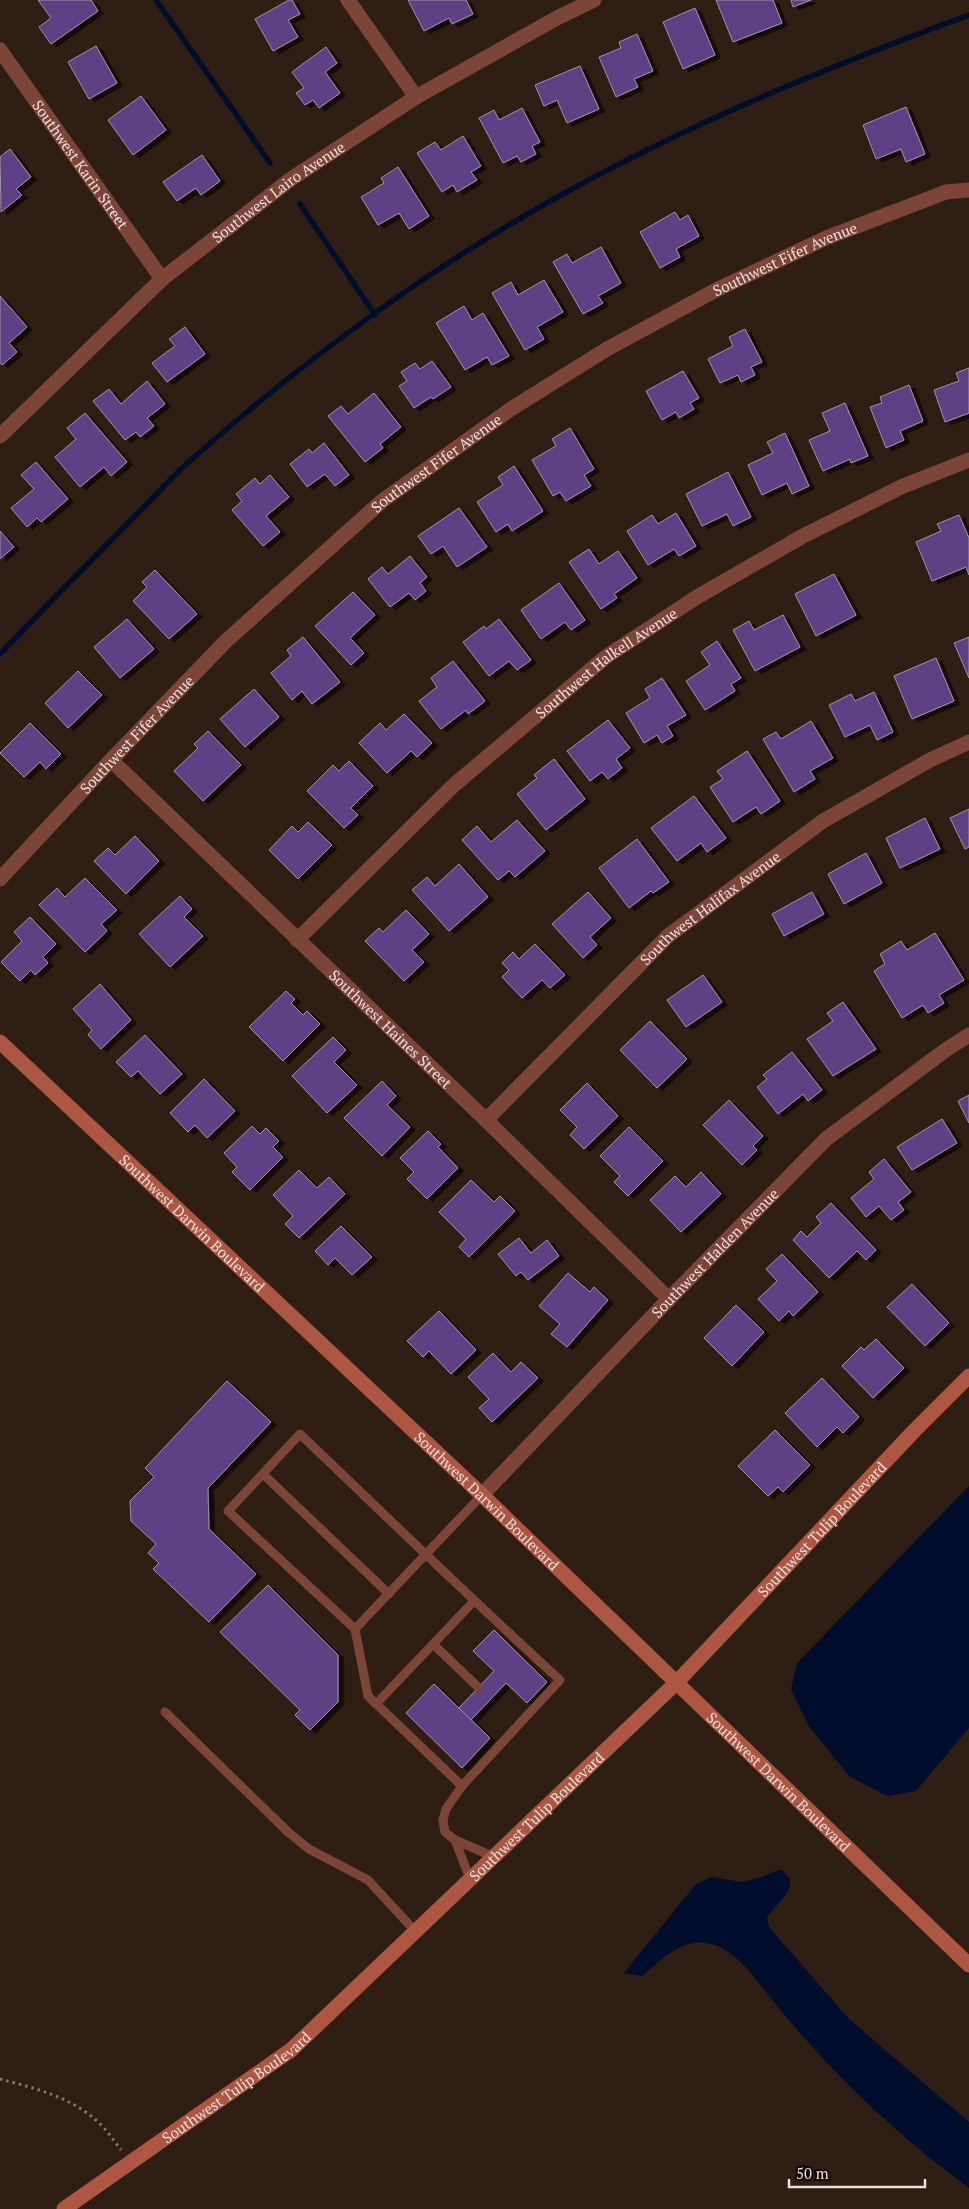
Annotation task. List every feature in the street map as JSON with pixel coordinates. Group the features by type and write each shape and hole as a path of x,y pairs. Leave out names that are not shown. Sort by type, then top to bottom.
{"street":[{"path":"348,0 416,97"},
{"name":"Southwest Lairo Avenue","path":"0,436 162,279 291,178 416,97 557,18 594,0"},
{"name":"Southwest Karin Street","path":"0,50 5,70 162,279"},
{"name":"Southwest Fifer Avenue","path":"0,878 226,641 382,501 511,409 607,349 716,290 826,238 946,192 969,190"},
{"name":"Southwest Halkell Avenue","path":"297,940 454,785 606,656 697,596 803,536 901,488 969,460"},
{"name":"Southwest Halifax Avenue","path":"486,1120 668,936 823,821 930,760 969,742"},
{"name":"Southwest Haines Street","path":"111,760 486,1120 669,1299"},
{"name":"Southwest Halden Avenue","path":"482,1495 669,1299 826,1139 969,1035"},
{"name":"Southwest Darwin Boulevard","path":"0,1042 482,1495 969,1965"},
{"name":"Southwest Tulip Boulevard","path":"64,2209 291,2050 676,1683 914,1431 969,1376"}],"lane":[{"path":"462,1786 368,1696 355,1629 228,1511 300,1434 474,1601 560,1680 462,1786 446,1809 443,1820 445,1832 455,1840 494,1857"},
{"path":"263,1474 389,1594"},
{"path":"355,1629 482,1495"},
{"path":"376,1704 474,1601"},
{"path":"433,1644 478,1688"},
{"path":"164,1712 288,1832 309,1849 368,1880 415,1932"},
{"path":"455,1840 470,1879"}],"path":[{"path":"0,2078 51,2093 78,2108 99,2122 131,2162"}],"water":[{"path":"969,1486 969,1728 916,1791 887,1796 849,1776 808,1725 791,1689 797,1663"},
{"path":"781,1869 790,1879 790,1887 767,1917 769,1927 849,2019 969,2122 969,2188 914,2145 838,2075 791,2023 744,1965 720,1947 701,1942 691,1943 673,1951 642,1976 624,1973 696,1884 712,1877 742,1882 759,1878"}],"building":[{"path":"38,0 91,0 98,11 51,44 39,27 51,18"},
{"path":"292,0 300,14 288,20 298,37 273,51 255,19"},
{"path":"408,0 466,0 473,14 452,24 449,18 424,31"},
{"path":"716,0 773,0 782,23 733,42"},
{"path":"791,0 811,0 793,7"},
{"path":"695,8 715,55 683,69 663,22"},
{"path":"637,34 653,71 634,79 638,87 616,97 599,57 621,48 619,42"},
{"path":"96,46 117,83 89,99 68,62"},
{"path":"326,47 337,63 325,72 340,93 319,108 313,100 305,105 296,93 304,88 292,72"},
{"path":"580,66 599,109 567,123 557,100 544,106 535,85"},
{"path":"141,96 166,130 133,155 108,120"},
{"path":"906,107 925,154 906,162 901,149 876,159 863,125"},
{"path":"522,108 540,142 532,146 536,154 521,162 517,156 503,163 479,118 494,110 499,120"},
{"path":"463,136 481,166 471,172 477,180 457,192 453,185 442,192 417,153 435,142 441,150"},
{"path":"10,149 31,177 16,189 22,195 1,212 0,157"},
{"path":"202,155 220,181 201,195 196,188 177,201 163,182"},
{"path":"398,167 429,216 409,229 399,213 378,225 361,197 384,183 381,178"},
{"path":"675,212 680,220 688,215 699,236 676,249 680,257 660,268 640,232"},
{"path":"601,247 621,283 598,296 603,303 583,314 553,262 567,254 572,263"},
{"path":"544,280 563,312 537,327 544,339 525,350 492,293 511,282 518,295"},
{"path":"0,296 27,327 9,343 17,352 2,365 0,362"},
{"path":"464,306 472,320 483,313 509,356 492,365 487,357 465,370 436,323"},
{"path":"185,327 205,354 167,382 152,363 175,346 169,339"},
{"path":"745,329 762,362 751,367 755,375 741,382 738,375 720,383 708,359 733,346 729,337"},
{"path":"432,361 451,387 433,399 431,397 414,408 399,386 407,381 401,372 415,363 420,369"},
{"path":"969,368 969,413 945,422 934,390 959,381 956,373"},
{"path":"683,371 699,398 690,403 694,409 679,418 676,412 662,420 646,391"},
{"path":"147,381 165,404 147,418 154,426 140,437 136,432 125,440 93,401 109,389 121,404"},
{"path":"909,385 923,421 900,431 904,440 886,448 870,407 882,403 880,397"},
{"path":"374,393 401,427 380,444 383,448 365,462 328,416 341,406 348,414"},
{"path":"845,403 868,456 851,463 850,459 823,471 809,440 830,431 822,413"},
{"path":"85,413 127,462 111,476 104,467 80,487 55,457 76,439 67,428"},
{"path":"570,428 594,469 584,475 591,486 566,501 560,492 553,496 532,460 556,446 552,439"},
{"path":"785,433 809,486 792,494 787,483 762,495 748,465 773,453 767,442"},
{"path":"324,443 349,475 335,486 325,474 307,487 290,464 309,449 312,453"},
{"path":"36,462 68,499 41,522 37,518 27,527 11,508 34,489 21,475"},
{"path":"514,466 543,511 512,531 508,524 496,532 477,502 503,485 498,477"},
{"path":"728,472 751,517 733,526 727,514 702,526 686,494"},
{"path":"270,475 289,497 266,516 280,532 263,546 232,510 242,501 236,494 255,478 260,484"},
{"path":"459,508 487,547 457,567 443,546 431,554 418,536"},
{"path":"676,513 696,546 679,556 674,549 648,565 627,531 652,515 658,524"},
{"path":"959,515 969,538 969,575 966,567 932,581 916,542 941,531 937,524"},
{"path":"0,531 14,547 0,559"},
{"path":"589,549 599,564 618,551 637,578 614,594 617,598 601,609 569,562"},
{"path":"410,556 427,577 420,583 426,591 415,600 409,593 390,607 368,579 382,567 388,574"},
{"path":"155,570 197,614 169,639 133,601 147,587 142,582"},
{"path":"834,574 856,615 816,636 795,594"},
{"path":"559,583 585,620 571,630 565,622 541,639 521,610"},
{"path":"353,592 375,615 350,638 364,653 351,665 315,626"},
{"path":"783,615 800,647 755,671 733,630 749,621 754,630"},
{"path":"127,619 154,649 120,678 94,647"},
{"path":"499,619 531,660 517,670 509,661 489,676 463,642 484,626 486,629"},
{"path":"303,637 340,682 312,704 302,691 292,700 271,673 291,656 287,650"},
{"path":"969,637 969,678 954,643"},
{"path":"717,641 741,678 731,684 735,691 705,710 686,681 710,665 701,652"},
{"path":"936,658 954,701 912,719 894,676"},
{"path":"453,661 485,701 468,714 466,710 441,729 419,701 437,687 431,678"},
{"path":"78,671 102,695 68,728 45,703"},
{"path":"662,678 686,715 667,726 673,736 662,743 657,735 644,743 626,713 650,698 645,689"},
{"path":"254,689 279,717 245,747 220,719"},
{"path":"874,692 893,732 877,740 870,725 845,737 829,705 851,694 855,701"},
{"path":"404,714 432,743 417,757 411,751 387,773 359,743 380,723 386,730"},
{"path":"608,720 630,748 616,759 622,768 608,779 602,772 590,781 567,751"},
{"path":"811,721 833,758 810,771 815,779 794,792 763,739 776,732 781,739"},
{"path":"30,723 61,754 46,769 40,762 24,777 0,753"},
{"path":"208,731 241,765 203,801 174,771 198,748 194,744"},
{"path":"747,751 780,801 761,814 756,807 733,822 710,787 723,779 717,771"},
{"path":"554,759 585,799 546,830 517,794 537,778 534,775"},
{"path":"349,761 373,786 351,808 358,815 344,828 307,791 333,765 339,771"},
{"path":"694,796 726,838 707,852 701,843 677,861 651,828"},
{"path":"969,809 969,847 965,849 950,818"},
{"path":"925,818 940,849 900,868 886,838"},
{"path":"517,820 545,851 515,877 509,871 498,880 462,840 477,826 491,842"},
{"path":"308,822 332,845 298,879 269,850 292,826 298,832"},
{"path":"135,836 159,861 126,894 94,861 108,848 115,855"},
{"path":"637,839 669,882 653,893 651,891 629,908 599,868"},
{"path":"866,853 882,883 844,904 828,874"},
{"path":"459,864 488,897 449,931 412,890 427,877 435,886"},
{"path":"85,878 117,910 101,924 107,931 85,952 39,905 57,888 65,897"},
{"path":"588,892 611,918 590,937 597,945 583,958 552,924"},
{"path":"812,892 824,914 784,936 772,914"},
{"path":"180,896 192,909 184,917 203,936 170,967 139,934"},
{"path":"406,910 429,934 412,950 424,962 404,981 365,941 379,928 383,932"},
{"path":"30,917 56,944 43,957 48,963 35,975 31,970 20,981 1,962 22,941 14,932"},
{"path":"935,933 964,980 939,995 944,1003 928,1013 923,1005 902,1018 874,971 885,964 880,954 901,941 907,950"},
{"path":"535,944 565,975 550,988 542,980 522,998 502,977 509,970 502,963 513,952 519,959"},
{"path":"703,975 722,1002 686,1027 667,1000"},
{"path":"100,984 131,1020 101,1049 88,1035 92,1030 73,1009"},
{"path":"286,991 295,999 291,1003 303,1015 307,1011 320,1024 283,1061 249,1027"},
{"path":"843,1002 876,1049 833,1076 807,1039 833,1021 827,1013"},
{"path":"650,1021 687,1059 657,1088 620,1050"},
{"path":"145,1035 182,1074 160,1094 138,1071 131,1077 116,1062"},
{"path":"333,1037 346,1050 334,1062 357,1085 327,1113 292,1076"},
{"path":"792,1052 822,1090 808,1101 803,1094 778,1114 757,1087 767,1079 763,1075"},
{"path":"204,1079 235,1111 207,1138 195,1125 188,1132 170,1113"},
{"path":"382,1081 396,1096 387,1105 410,1127 382,1156 344,1118"},
{"path":"587,1083 618,1116 584,1149 570,1135 577,1127 560,1110"},
{"path":"969,1095 969,1123 958,1101"},
{"path":"729,1100 763,1136 753,1146 757,1150 742,1165 703,1125"},
{"path":"942,1119 957,1143 912,1170 897,1147"},
{"path":"252,1126 260,1134 266,1128 279,1141 273,1147 283,1157 250,1190 232,1172 237,1167 224,1153"},
{"path":"629,1127 663,1161 628,1196 614,1182 620,1176 600,1156"},
{"path":"428,1131 441,1144 438,1147 458,1168 427,1199 407,1179 414,1172 400,1158"},
{"path":"884,1159 911,1192 898,1202 904,1210 891,1220 879,1206 866,1217 851,1198 874,1179 869,1172"},
{"path":"299,1170 317,1188 329,1177 345,1194 299,1238 285,1224 293,1216 273,1195"},
{"path":"701,1172 721,1194 681,1232 650,1200 675,1176 686,1187"},
{"path":"471,1180 494,1202 500,1196 515,1211 469,1257 459,1247 466,1239 439,1212"},
{"path":"831,1203 876,1250 866,1260 857,1251 829,1278 793,1240 801,1231 807,1237 821,1223 816,1217"},
{"path":"341,1226 372,1257 352,1275 335,1258 328,1265 315,1251"},
{"path":"519,1238 531,1253 547,1240 559,1256 528,1280 521,1272 516,1276 498,1254"},
{"path":"782,1254 818,1292 793,1316 789,1311 779,1321 758,1299 777,1281 766,1269"},
{"path":"568,1273 590,1292 594,1287 608,1300 567,1347 551,1334 560,1324 539,1306"},
{"path":"912,1284 949,1323 925,1346 887,1307"},
{"path":"736,1305 764,1332 732,1366 704,1338"},
{"path":"439,1311 476,1350 451,1374 429,1351 423,1357 407,1341"},
{"path":"876,1339 904,1368 873,1398 842,1366 861,1347 864,1350"},
{"path":"493,1353 511,1372 521,1362 538,1378 492,1422 479,1408 489,1399 468,1377"},
{"path":"822,1378 859,1417 843,1433 837,1427 817,1447 785,1413"},
{"path":"227,1381 271,1422 208,1488 209,1529 256,1574 209,1622 153,1569 159,1563 148,1553 156,1544 131,1521 130,1501 154,1477 145,1468"},
{"path":"775,1430 810,1465 783,1492 778,1487 768,1496 738,1466"},
{"path":"268,1585 338,1655 338,1702 310,1730 295,1715 300,1710 220,1632"},
{"path":"494,1630 547,1682 527,1703 506,1683 471,1720 459,1708 494,1671 473,1651"},
{"path":"434,1684 490,1738 462,1768 406,1713"}],"waterway":[{"path":"156,0 270,163"},
{"path":"0,654 191,460 282,383 415,285 554,199 655,146 810,77 969,15"},
{"path":"300,204 375,315"}]}
